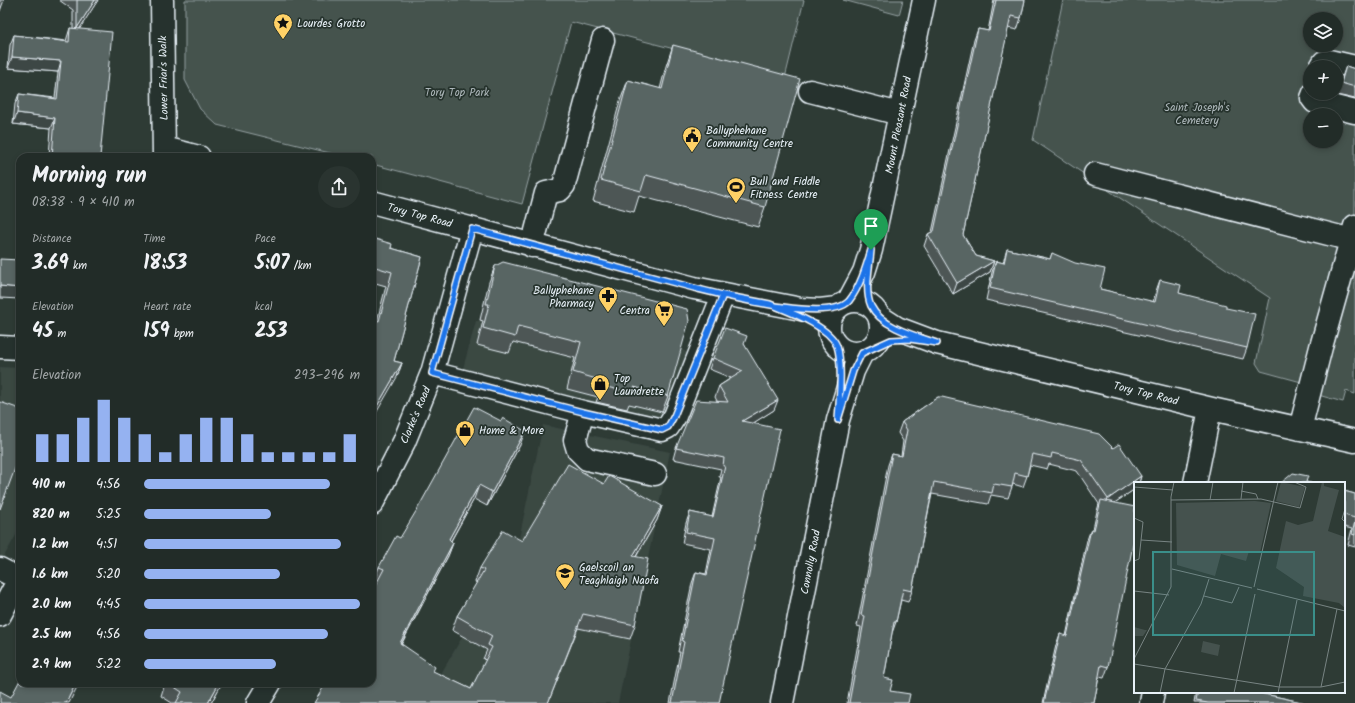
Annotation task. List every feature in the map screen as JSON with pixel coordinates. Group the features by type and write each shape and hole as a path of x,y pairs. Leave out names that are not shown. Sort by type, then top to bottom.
{"street":[{"name":"Lower Friar's Walk","path":"162,0 164,152"},
{"name":"Mount Pleasant Road","path":"871,250 924,0"},
{"path":"532,246 546,193 560,190 564,185 603,40"},
{"path":"1343,65 1355,68"},
{"path":"810,91 900,114"},
{"path":"1314,100 1315,102 1355,112"},
{"path":"1095,174 1353,233 1319,354 1300,429"},
{"name":"Tory Top Road","path":"376,203 532,246 723,295 801,309 820,310 842,305"},
{"name":"Clarke's Road","path":"376,496 404,442 432,373 472,229"},
{"path":"871,250 868,291 875,312 882,326 881,334 866,351 848,353 834,343 829,323 832,315 842,305 864,272 871,250"},
{"path":"432,373 656,430 668,427 674,416 723,295"},
{"path":"842,305 856,301 875,312"},
{"name":"Tory Top Road","path":"770,304 817,325 834,343"},
{"name":"Tory Top Road","path":"875,312 898,328 937,343"},
{"name":"Tory Top Road","path":"866,351 891,340 910,339 937,343 1210,409 1355,441"},
{"name":"Connolly Road","path":"834,343 840,389 838,420"},
{"path":"0,347 16,348"},
{"name":"Connolly Road","path":"782,703 838,420 853,371 866,351"},
{"path":"1195,482 1210,409"},
{"path":"583,412 575,440 578,450 586,458 655,474"},
{"path":"0,569 16,577"},
{"path":"0,615 16,584"},
{"path":"258,703 268,687"},
{"path":"1151,703 1153,693"}],"shaded area":[{"path":"496,277 682,325 685,338 682,350 689,353 666,415 658,421 462,372 476,321 479,321 489,282"},
{"path":"0,367 16,368 16,535 2,560 0,560"},
{"name":"Gaelscoil an Teaghlaigh Naofa","path":"543,425 670,452 618,703 424,703 519,539"}],"green space":[{"name":"Tory Top Park","path":"185,0 804,0 785,78 571,22 522,204 376,165 376,153 330,153 217,125 200,109 185,80"},
{"path":"843,0 903,0 899,15"},
{"name":"Saint Joseph's Cemetery","path":"1063,0 1355,0 1355,394 1346,391 1343,402 1304,391 1305,383 1261,371 1256,363 1270,298 1033,140"}],"building":[{"path":"77,0 95,0 77,28"},
{"path":"996,0 1025,0 1021,18 1011,16 963,235 976,256 994,261 957,283 928,234 934,231 978,29 989,31"},
{"path":"70,28 112,32 100,153 52,153 55,118 17,113 19,94 57,99 61,61 12,57 14,35 69,42"},
{"name":"Ballyphehane Community Centre","path":"673,45 800,79 765,207 646,175 641,191 601,180 628,80 662,89"},
{"path":"1346,66 1355,69 1355,87 1343,84 1343,76"},
{"path":"376,239 392,244 391,248 422,257 394,361 402,363 376,408 376,320 379,321 392,272 376,267"},
{"path":"1007,249 1050,259 1052,253 1075,263 1105,269 1100,289 1155,302 1160,280 1181,285 1179,293 1226,305 1226,308 1255,314 1247,348 990,288 996,261 1004,263"},
{"path":"0,259 16,260 16,288 0,286"},
{"path":"503,262 687,309 689,321 668,396 634,387 633,393 602,386 603,381 573,372 581,342 518,326 515,337 483,328 489,304 486,304 495,266"},
{"path":"725,328 747,336 744,344 778,400 742,421 780,429 719,703 672,703 684,642 682,641 696,572 707,575 715,538 686,532 690,512 713,517 725,466 723,466 724,458 676,448 696,400 728,402 719,386 743,371 713,358"},
{"path":"938,397 1099,434 1113,448 1119,444 1141,476 1108,499 1081,460 1052,453 1051,458 1032,454 1027,476 1015,473 1012,487 994,484 992,493 934,482 912,591 903,589 896,622 894,622 884,678 893,680 890,691 910,694 908,703 849,703 865,616 861,615 892,454 902,456 907,430 902,422"},
{"path":"0,402 16,408 16,466 0,509"},
{"path":"474,407 501,421 503,418 525,431 492,492 479,485 449,539 453,543 400,643 435,667 433,671 471,689 492,647 488,645 492,636 457,616 484,570 480,568 503,530 522,541 568,464 604,484 609,476 662,506 633,556 648,559 635,625 583,614 548,703 314,703 324,687 376,687 376,584 384,569 379,567 396,536 400,538"},
{"path":"1293,473 1308,476 1306,482 1282,482"},
{"path":"1345,491 1355,494 1355,518 1345,515"},
{"path":"1101,500 1134,507 1134,540 1108,667 1101,665 1094,703 1044,703 1060,634 1067,636 1091,529 1094,530"},
{"path":"1355,521 1355,535 1352,534"},
{"path":"16,687 74,687 66,703 0,703 0,691 11,697"},
{"path":"174,687 217,687 208,703 176,703 182,692"},
{"path":"1198,693 1260,693 1306,703 1208,703 1196,701"}],"place":[{"name":"Lourdes Grotto","path":"283,40"},
{"name":"Ballyphehane Community Centre","path":"692,153"},
{"name":"Bull and Fiddle Fitness Centre","path":"736,204"},
{"name":"Ballyphehane Pharmacy","path":"608,313"},
{"name":"Centra","path":"664,327"},
{"name":"Top Laundrette","path":"600,401"},
{"name":"Home & More","path":"465,447"},
{"name":"Gaelscoil an Teaghlaigh Naofa","path":"565,590"}],"route":[{"path":"871,250 864,272 848,302 837,308 820,310 801,309 723,295 472,229 432,373 583,412 656,430 662,430 668,427 674,416 723,295 770,304 817,325 832,340 837,346 839,364 840,389 838,420 853,371 862,353 891,340 910,339 937,343 898,328 880,317 871,306 868,291 871,250"}]}
